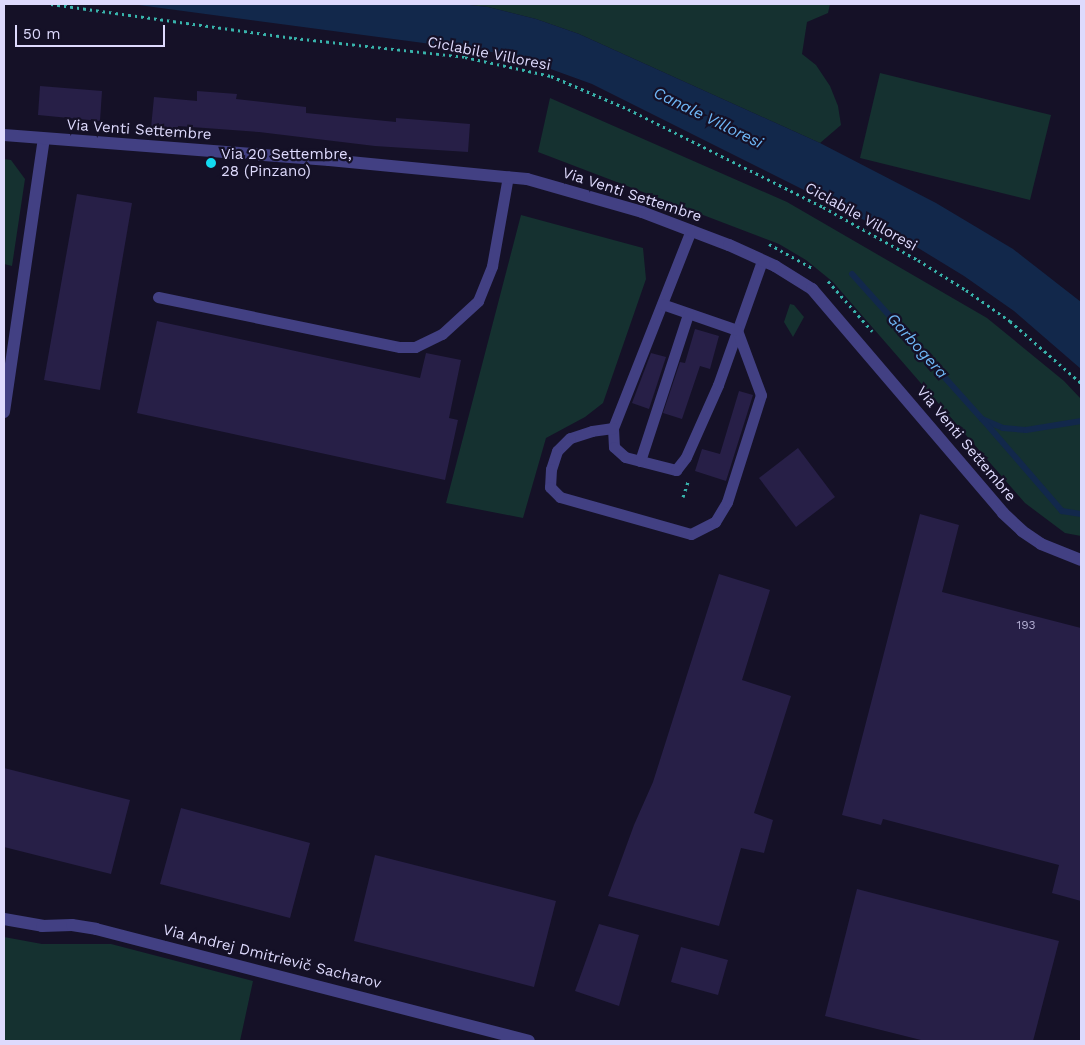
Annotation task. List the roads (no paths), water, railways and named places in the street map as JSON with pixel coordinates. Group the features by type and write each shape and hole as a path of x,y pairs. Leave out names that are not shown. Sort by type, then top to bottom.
{"street":[{"name":"Via Venti Settembre","path":"4,135 508,176 527,179 620,205 691,230 762,261 812,289 983,490 1022,532 1052,549 1081,560"},
{"path":"4,412 44,139"},
{"name":"Via Andrej Dmitrievič Sacharov","path":"4,919 42,926 72,925 96,929 530,1041"}],"lane":[{"path":"158,297 400,347 415,347 442,334 478,301 492,266 508,176"},
{"path":"691,230 613,428 614,446 625,457 676,470 686,457 718,385 762,261"},
{"path":"662,304 737,330"},
{"path":"640,461 688,314"},
{"path":"613,428 592,431 570,438 557,451 551,469 550,487 560,497 691,534 715,522 726,502 761,395 737,330"}],"water":[{"name":"Canale Villoresi","path":"131,4 460,4 488,7 536,19 579,34 820,143 936,203 1013,249 1081,302 1081,369 1014,311 964,276 910,243 592,84 499,53"}],"waterway":[{"name":"Garbogera","path":"852,274 982,419 1003,428 1026,430 1081,421"},
{"name":"Garbogera","path":"984,421 1062,511 1081,514"}],"place":[{"name":"Via 20 Settembre, 28 (Pinzano)","path":"211,163"}]}
